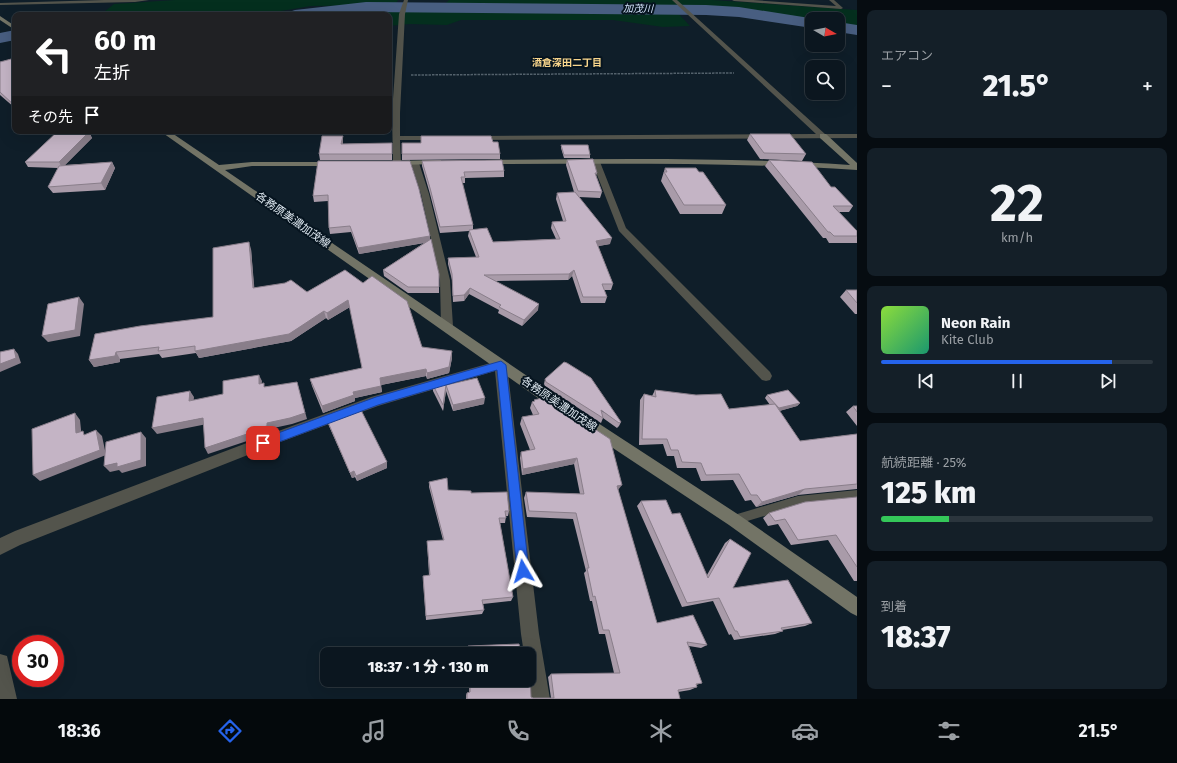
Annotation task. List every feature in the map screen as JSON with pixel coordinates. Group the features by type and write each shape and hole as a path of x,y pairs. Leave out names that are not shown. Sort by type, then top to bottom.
{"main road":[{"path":"0,18 12,26"},
{"name":"各務原美濃加茂線","path":"168,134 447,326 501,365 734,520 857,607"},
{"path":"823,136 857,168"},
{"path":"393,163 447,162"},
{"path":"478,162 775,162 857,168"},
{"path":"218,168 252,164 344,164"}],"street":[{"path":"0,4 27,5 147,0"},
{"path":"675,0 823,136"},
{"path":"734,0 841,8 831,0"},
{"path":"393,163 396,138 396,113 402,14 406,1"},
{"path":"392,76 399,75"},
{"path":"466,138 857,136"},
{"path":"396,138 443,138"},
{"path":"596,162 622,229 766,376"},
{"path":"415,163 425,194 445,280 447,326"},
{"path":"0,547 15,539 362,406 452,378 501,365 529,626 540,699"},
{"path":"0,663 7,699"}],"lane":[{"path":"734,520 798,501 857,495"}],"path":[{"path":"399,75 755,73"}],"green space":[{"path":"175,0 398,0 395,5 311,6 275,12 104,12 114,4"},
{"path":"449,0 712,0 857,10 857,26 845,25 845,12 805,12 805,19 699,8 603,5 445,4"},
{"path":"369,11 677,12 690,26 663,27 613,20 461,20 447,25 410,24 392,26 392,12 360,12"}],"building":[{"path":"12,59 12,103 0,92 0,62"},
{"path":"55,134 87,134 59,162 25,162"},
{"path":"750,134 790,134 806,154 764,153"},
{"path":"322,136 343,136 341,144 392,143 392,154 319,154"},
{"path":"421,136 491,136 493,142 498,142 500,154 402,154 402,143 421,143"},
{"path":"561,145 588,145 590,155 564,155"},
{"path":"593,159 597,173 595,173 602,192 578,191 567,160"},
{"path":"502,160 504,171 464,172 465,177 461,177 473,225 440,227 422,161"},
{"path":"769,160 812,162 831,187 835,187 853,206 833,206 857,231 857,236 834,236 828,232"},
{"path":"318,161 410,161 419,189 430,236 358,248 350,226 329,228 328,195 313,196"},
{"path":"112,162 101,183 48,187 59,166"},
{"path":"665,168 696,168 699,172 703,172 726,205 684,205 664,172 667,172"},
{"path":"575,192 612,238 596,241 613,284 602,284 607,297 583,297 574,270 569,274 484,275 539,304 524,320 499,307 501,305 470,288 464,295 453,296 452,274 448,258 479,257 469,230 487,228 493,242 560,239 552,222 566,221 557,193"},
{"path":"431,239 439,274 439,287 408,287 383,270"},
{"path":"249,242 253,288 285,283 291,280 307,292 345,270 363,283 372,276 407,301 422,347 452,351 449,367 427,373 426,369 380,378 381,386 353,392 354,395 322,406 310,379 362,368 348,300 327,313 324,311 289,334 195,351 195,346 158,351 159,347 116,352 115,356 89,360 95,334 140,326 213,317 213,248"},
{"path":"846,290 857,290 857,303"},
{"path":"79,297 75,330 42,336 48,304"},
{"path":"14,349 16,358 0,364 0,352"},
{"path":"564,362 591,378 621,422 619,423 601,410 603,418 546,382 545,379"},
{"path":"259,375 259,384 264,383 264,387 297,382 305,413 267,423 267,426 247,431 247,434 205,448 203,418 152,428 157,397 190,391 189,401 223,394 223,381"},
{"path":"477,378 485,398 453,405 446,385"},
{"path":"447,381 443,405 433,385"},
{"path":"655,390 696,395 721,394 729,409 775,404 800,441 857,434 857,484 805,489 762,502 757,495 751,495 739,474 706,475 701,463 682,462 678,450 671,450 667,439 642,439 644,394 656,397"},
{"path":"788,390 800,403 779,408 767,395"},
{"path":"546,397 610,439 622,485 617,486 657,623 693,615 707,645 687,642 702,683 696,684 697,687 678,690 680,699 467,699 467,693 470,692 470,687 531,687 531,697 533,698 554,698 551,674 620,673 609,630 603,630 595,596 593,597 587,568 589,568 576,513 529,511 526,492 584,494 577,458 523,469 521,452 535,449 522,417 539,414 532,402 535,401 534,400"},
{"path":"853,406 857,406 857,412"},
{"path":"360,408 387,462 356,476 354,471 350,473 327,420"},
{"path":"75,413 76,433 83,431 84,435 96,430 100,450 33,475 32,429"},
{"path":"141,432 141,460 117,467 117,463 104,466 106,442"},
{"path":"447,478 448,490 471,491 471,493 507,492 509,511 505,511 506,518 499,518 513,597 482,600 484,610 426,616 423,576 430,575 427,541 444,540 429,482"},
{"path":"857,497 857,567 836,535 798,540 785,519 775,521 769,513 805,502"},
{"path":"666,500 672,514 680,513 708,578 730,539 751,553 733,588 788,580 812,623 781,628 783,631 740,637 737,631 735,631 719,598 687,603 641,501"},
{"path":"519,644 520,647 468,647"}],"waterway":[{"name":"加茂川","path":"322,12 366,7 706,10 739,12 805,22"},
{"name":"加茂川","path":"845,28 857,30"},
{"name":"加茂川","path":"0,38 12,36"}],"district":[{"name":"酒倉深田二丁目","path":"567,63"}],"route":[{"path":"263,443 376,401 501,365 523,571"}]}
